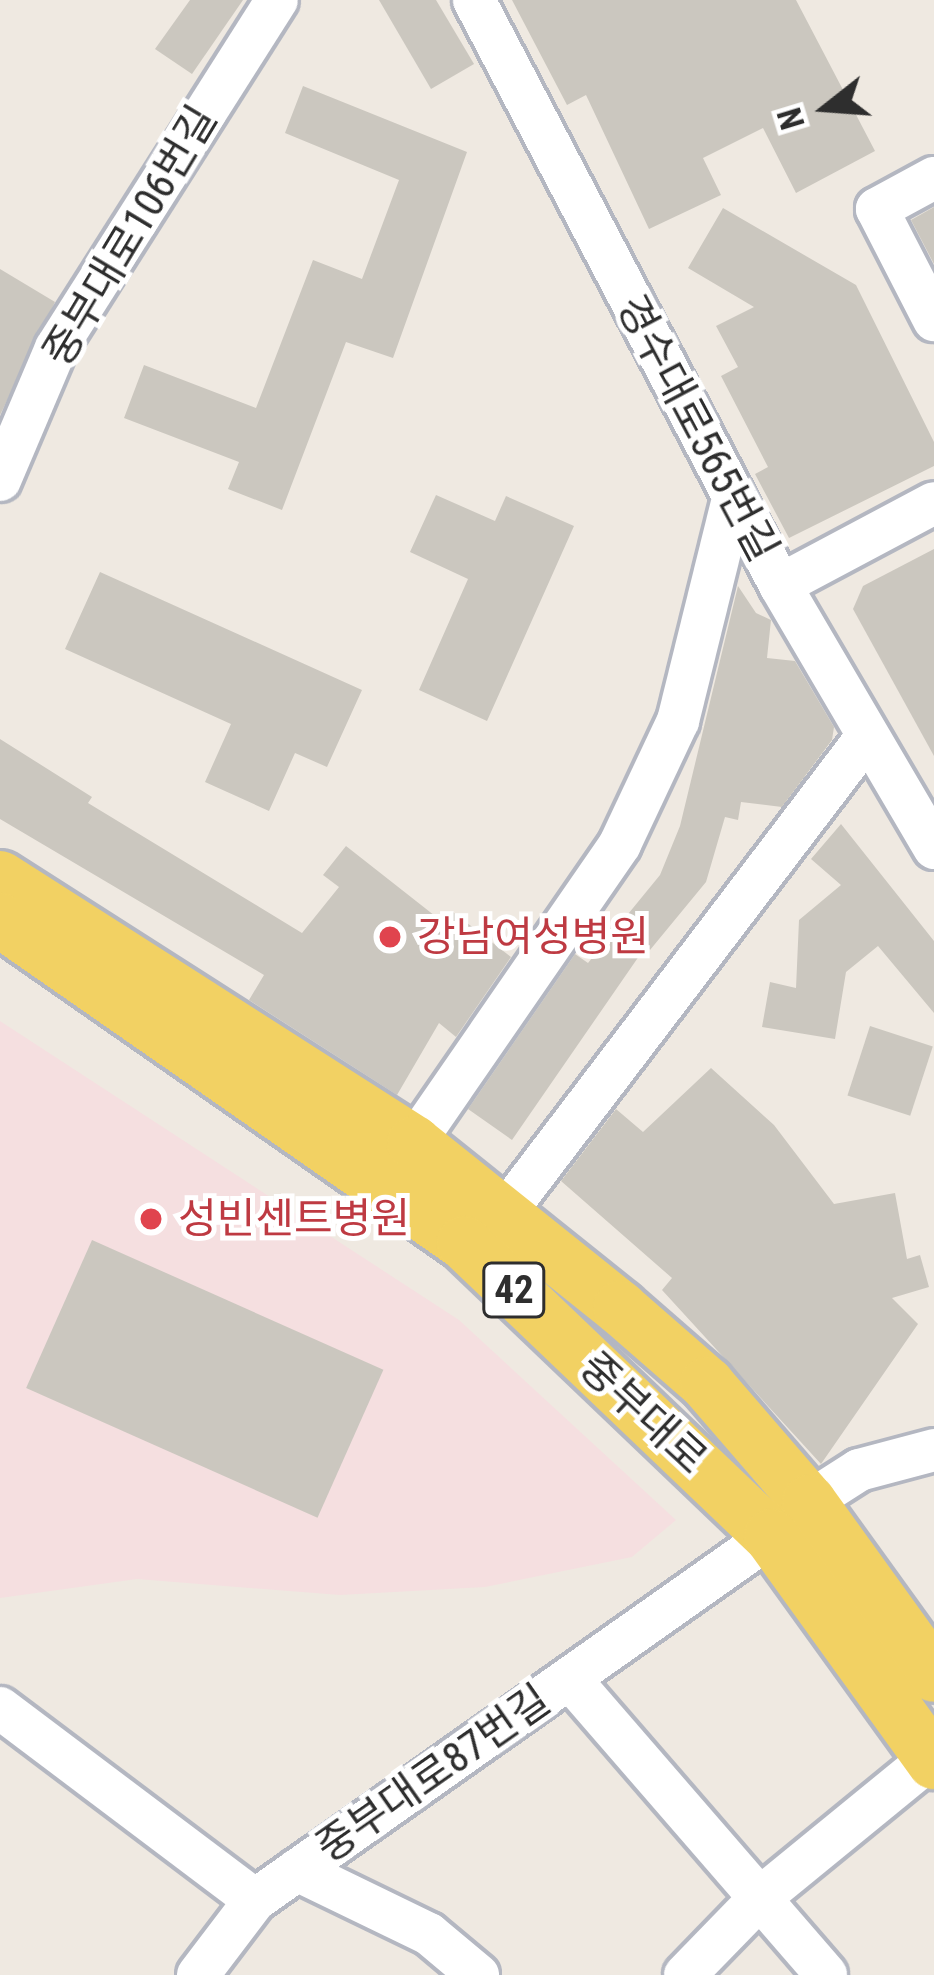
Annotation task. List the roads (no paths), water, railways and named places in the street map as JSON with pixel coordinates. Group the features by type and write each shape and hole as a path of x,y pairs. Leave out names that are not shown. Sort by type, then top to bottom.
{"main road":[{"name":"중부대로","path":"0,878 414,1143 707,1384 933,1760"},
{"name":"중부대로","path":"0,920 464,1243 790,1519 934,1676"}],"street":[{"name":"중부대로106번길","path":"0,480 56,348 277,0"},
{"name":"경수대로565번길","path":"474,0 733,499 866,738 934,848"},
{"path":"934,178 877,209 934,320"},
{"path":"414,1143 620,844 678,721 733,499"},
{"path":"780,585 934,503"},
{"path":"504,1214 866,738"},
{"path":"790,1519 859,1470 934,1450"},
{"name":"중부대로87번길","path":"198,1975 254,1900 790,1519"},
{"name":"중부대로87번길","path":"570,1678 826,1975"},
{"path":"0,1708 254,1900"},
{"name":"중부대로","path":"685,1975 760,1898 933,1760"},
{"name":"중부대로87번길","path":"297,1870 454,1967"}],"place":[{"name":"강남여성병원","path":"390,937"},
{"name":"성빈센트병원","path":"151,1219"}]}
